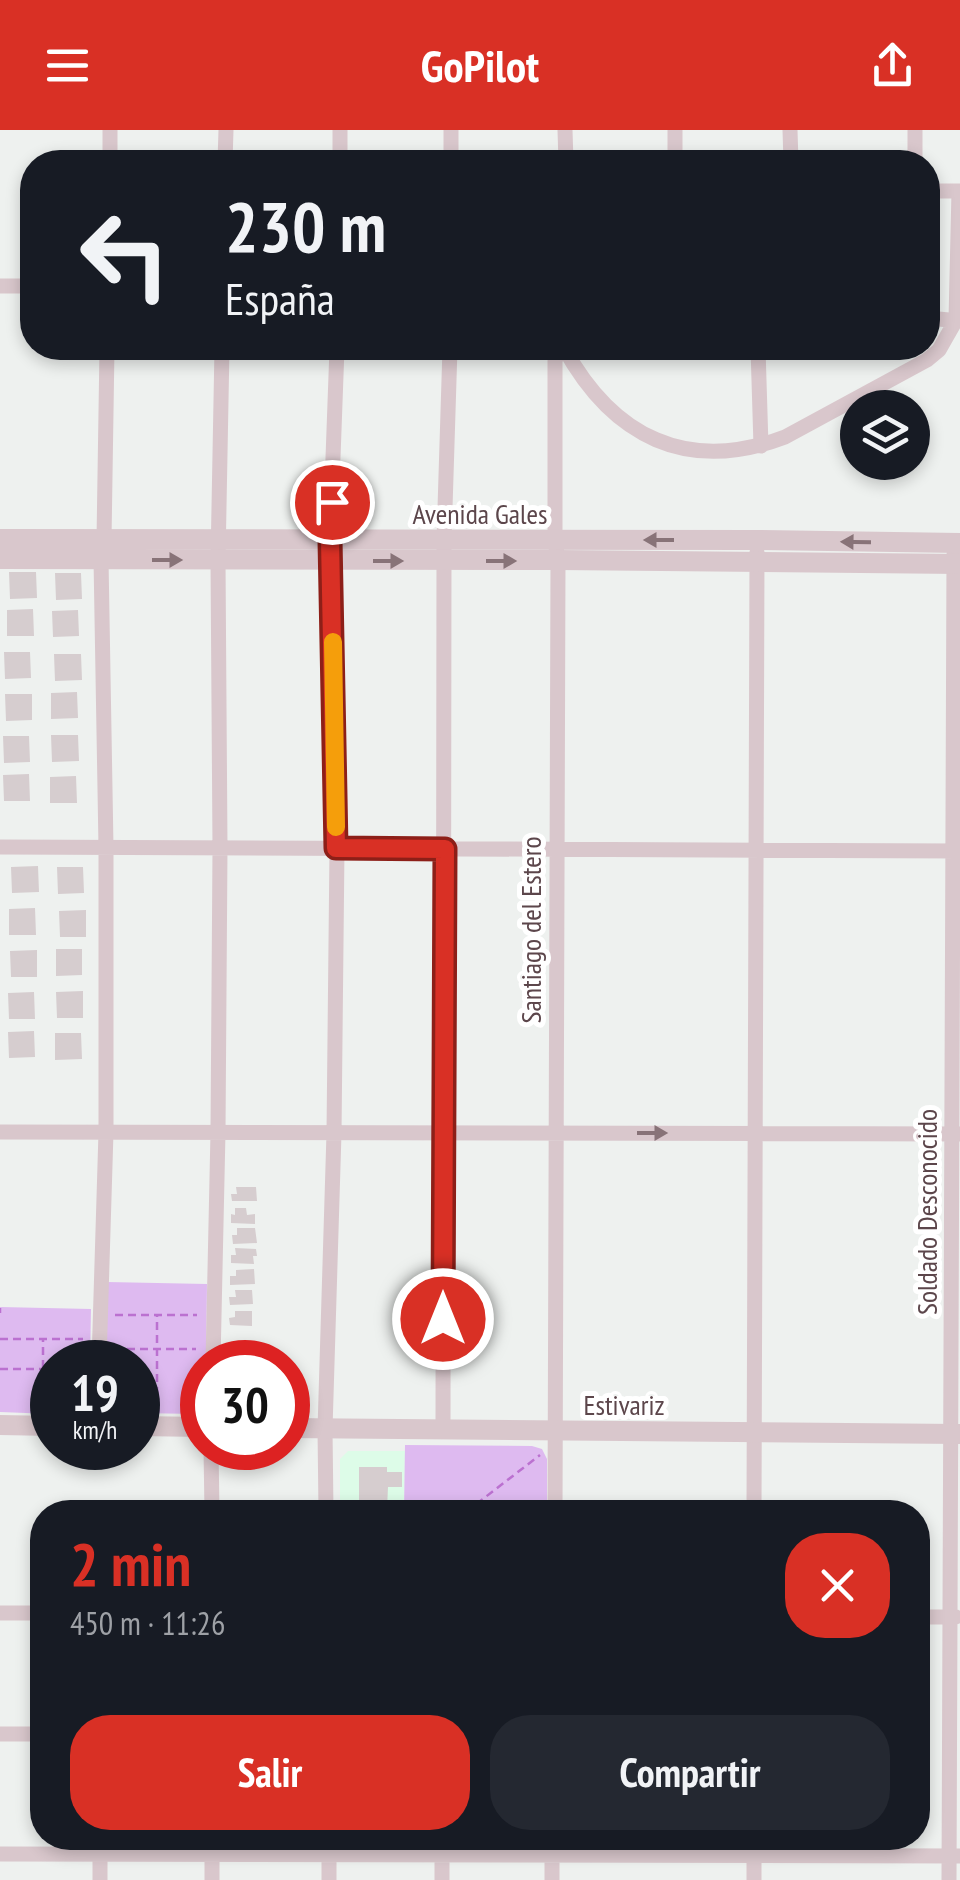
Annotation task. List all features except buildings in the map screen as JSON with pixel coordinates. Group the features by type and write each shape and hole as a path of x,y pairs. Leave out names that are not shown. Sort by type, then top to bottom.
{"street":[{"path":"940,347 958,320 960,191"},
{"path":"100,1340 106,1132 102,549 106,360"},
{"path":"207,1340 218,1132 222,360"},
{"path":"326,1500 334,1132 336,848 331,550 336,360"},
{"path":"443,1431 445,550 450,360"},
{"name":"Santiago del Estero","path":"555,1500 556,360"},
{"path":"570,360 597,398 645,436 674,446 732,451 785,437 927,360"},
{"path":"758,360 761,446"},
{"name":"Avenida Gales","path":"0,539 102,549 957,554"},
{"name":"Avenida Gales","path":"0,559 102,549"},
{"path":"754,1500 757,551"},
{"name":"Soldado Desconocido","path":"949,1880 955,1856 957,554"},
{"path":"0,847 956,851"},
{"path":"0,1132 956,1134"},
{"path":"0,1425 30,1421"},
{"name":"Estivariz","path":"310,1428 554,1437 754,1432 955,1434"},
{"path":"212,1470 212,1500"},
{"path":"0,1613 30,1613"},
{"path":"0,1734 30,1734"},
{"path":"0,1854 156,1850"},
{"path":"212,1850 212,1880"},
{"path":"330,1850 330,1880"},
{"path":"380,1850 442,1855 955,1856"},
{"path":"551,1850 552,1880"},
{"path":"754,1850 754,1880"},
{"path":"100,1854 100,1880"},
{"path":"442,1855 442,1880"}],"path":[{"path":"113,1315 200,1315"},
{"path":"157,1315 157,1340"},
{"path":"0,1339 86,1339"},
{"path":"0,1369 30,1369"},
{"path":"478,1500 554,1437"}],"shaded area":[{"path":"107,1282 207,1284 206,1340 180,1340 180,1414 160,1413 160,1340 106,1340"},
{"path":"0,1307 91,1309 90,1340 30,1340 30,1413 0,1412"},
{"path":"405,1445 532,1446 542,1449 547,1459 547,1500 404,1500"},
{"path":"348,1451 405,1451 404,1500 340,1500 340,1459"}],"slow traffic":[{"path":"333,642 336,827"}],"route":[{"path":"332,502 336,848 445,849 443,1319"}]}
